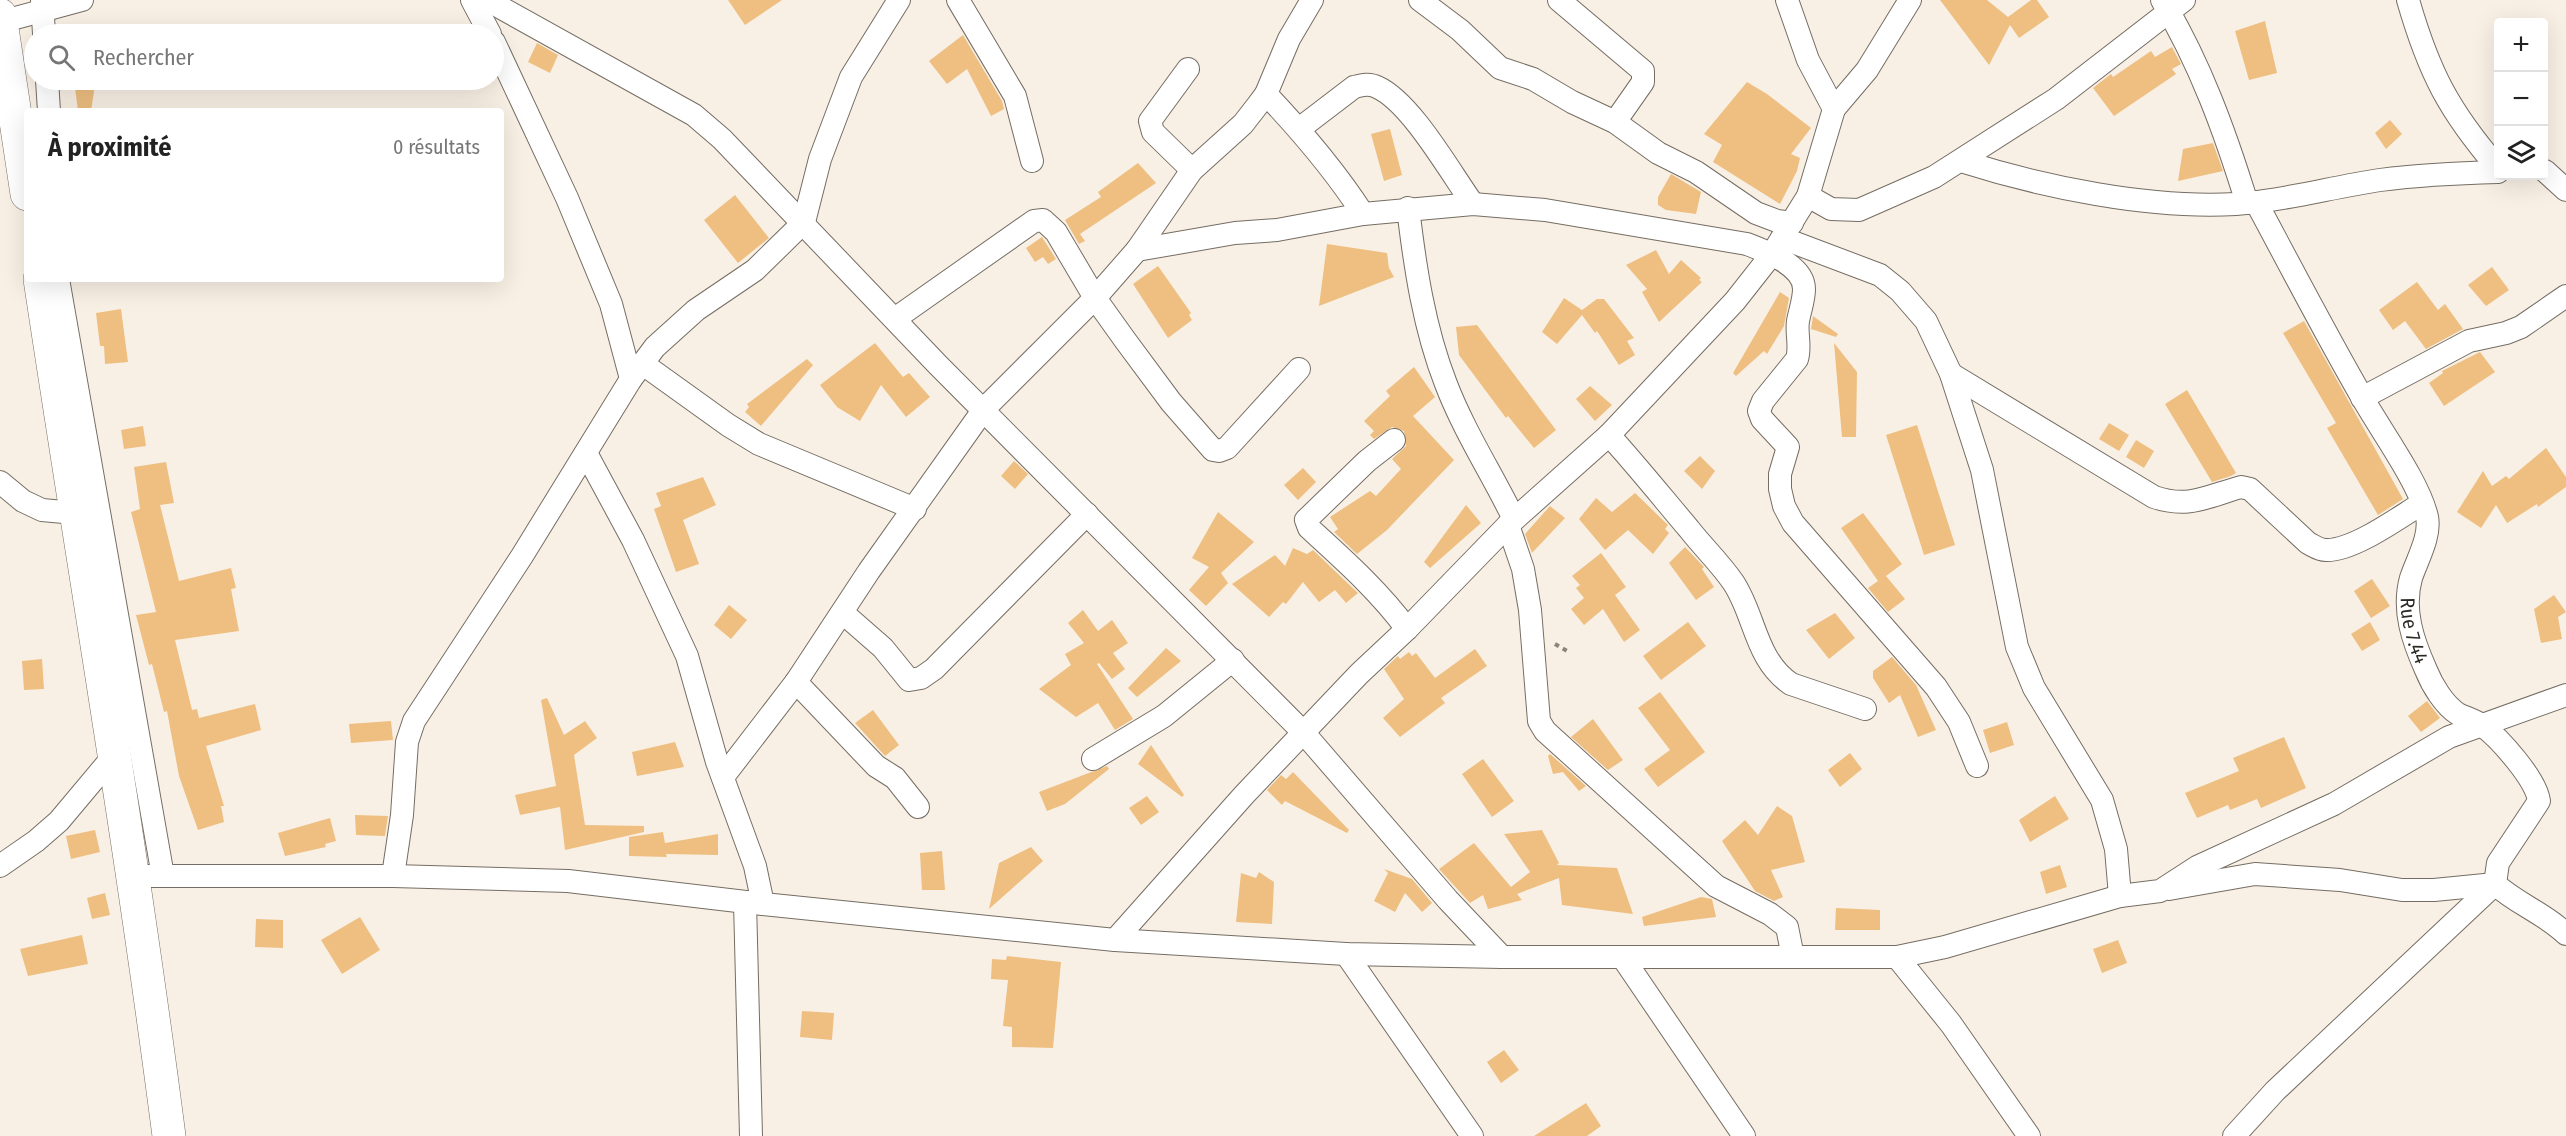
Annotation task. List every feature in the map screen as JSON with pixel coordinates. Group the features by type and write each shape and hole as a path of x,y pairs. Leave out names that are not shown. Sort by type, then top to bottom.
{"main road":[{"path":"1,19 24,174"},
{"path":"40,282 75,513 116,753 148,876 169,1136"}],"street":[{"path":"1,19 43,16 82,0"},
{"path":"472,0 485,24"},
{"path":"487,0 694,115 722,139 984,410 1303,732 1448,900 1502,957"},
{"path":"393,876 402,815 406,742 414,721 637,371 655,347 696,310 755,270 804,222 820,159 851,77 898,0"},
{"path":"958,0 1015,96 1032,161"},
{"path":"723,777 796,682 984,410 1095,298 1137,250 1192,170 1242,124 1266,94 1288,39 1312,0"},
{"path":"1420,0 1460,30 1500,68 1533,79 1572,102 1615,122 1658,153 1695,172 1756,213 1777,221 1782,238 1804,286 1798,321 1800,351 1797,359 1763,401 1759,411 1762,419 1788,447 1780,474 1784,506 1793,523 1825,563 1893,636 1936,687 1959,722 1977,765"},
{"path":"1558,0 1643,71 1643,82 1615,122"},
{"path":"1787,0 1804,51 1820,87 1834,109"},
{"path":"1115,940 1303,732 1511,522 1609,435 1712,328 1782,238 1808,196 1834,109 1867,70 1910,0"},
{"path":"2408,0 2433,77 2469,134 2494,164"},
{"path":"1808,196 1831,209 1859,210 1934,177 2056,99 2172,4"},
{"name":"Rue 7.44","path":"2172,4 2178,26 2209,92 2251,202 2414,487 2427,517 2428,529 2410,582 2408,609 2410,630 2434,686 2457,713 2482,725 2508,751 2537,790 2539,801 2498,863 2495,884"},
{"path":"504,63 567,198 637,371 759,444 915,509"},
{"path":"1188,69 1150,121 1153,132 1192,170"},
{"path":"1299,129 1354,87 1364,84 1375,86 1388,93 1410,116 1473,204"},
{"path":"48,90 49,108"},
{"path":"1266,94 1335,171 1363,214"},
{"path":"1961,161 2011,177 2063,188 2179,203 2251,202 2381,180 2494,170"},
{"path":"2551,171 2566,190"},
{"path":"1137,250 1235,233 1277,230 1363,214 1408,208 1473,204 1545,210 1747,244 1782,238 1864,268 1891,282 1926,321 1950,374 1982,470 2017,647 2034,687 2102,800 2116,849 2120,896"},
{"path":"1408,208 1423,300 1445,383 1511,522 1523,569 1530,610 1539,721 1545,731 1716,886 1770,914 1787,927 1793,957"},
{"path":"896,318 1034,221 1043,220 1056,232 1095,298 1171,402 1213,450 1219,451 1227,448 1299,369"},
{"path":"58,282 148,876 393,876 568,880 754,903 1115,940 1346,954 1623,958 1897,957 1945,948 2120,896 2254,874 2340,880 2402,890 2433,890 2495,884 2510,898 2551,919 2566,934"},
{"path":"2362,398 2476,338 2506,333 2520,327 2566,296"},
{"path":"1950,374 2154,497 2171,503 2186,503 2241,487 2250,489 2308,543 2319,549 2328,550 2353,543 2421,504"},
{"path":"1609,435 1665,498 1734,583 1746,606 1760,646 1781,678 1791,684 1864,709"},
{"path":"1394,440 1367,461 1306,520 1309,528 1360,574 1407,629"},
{"path":"586,453 615,502 687,656 723,777 755,866 750,1136"},
{"path":"0,482 23,501 42,510 75,513"},
{"path":"843,613 883,648 909,680 921,678 934,669 1087,514"},
{"path":"1093,759 1171,711 1233,660"},
{"path":"796,682 876,766 895,778 918,807"},
{"path":"2160,891 2197,867 2334,804 2404,761 2449,737 2566,695"},
{"path":"0,866 36,841 59,821 116,753"},
{"path":"2234,1136 2276,1091 2495,884"},
{"path":"1346,954 1472,1136"},
{"path":"1897,957 1951,1024 2029,1136"},
{"path":"1623,958 1744,1136"}],"building":[{"path":"728,0 782,0 745,25"},
{"path":"1940,0 1987,0 2008,17 2031,0 2037,0 2049,17 2019,38 2010,25 1989,65"},
{"path":"2265,21 2277,73 2249,80 2235,31"},
{"path":"963,35 1002,101 1004,109 991,116 967,69 947,84 929,61"},
{"path":"537,43 558,55 550,73 528,62"},
{"path":"2172,47 2181,64 2172,69 2176,74 2114,116 2093,88 2111,74 2113,77 2151,51 2155,57"},
{"path":"1747,82 1767,94 1811,128 1791,154 1800,158 1797,171 1780,204 1713,162 1722,145 1704,134"},
{"path":"75,90 94,90 91,108 78,108"},
{"path":"2390,120 2402,134 2386,149 2375,133"},
{"path":"1390,129 1402,175 1384,181 1371,134"},
{"path":"2213,143 2223,171 2178,181 2183,149"},
{"path":"1138,163 1156,183 1080,234 1085,241 1079,244 1065,220 1101,197 1098,192"},
{"path":"1671,174 1701,192 1696,214 1666,210 1658,205 1658,197"},
{"path":"735,195 769,238 738,263 704,220"},
{"path":"1042,237 1056,259 1048,264 1043,257 1035,262 1026,248"},
{"path":"1327,244 1387,253 1389,268 1394,277 1319,306"},
{"path":"1656,250 1669,274 1681,260 1701,278 1699,280 1702,282 1659,322 1642,292 1647,289 1626,265"},
{"path":"1158,266 1191,313 1189,315 1192,320 1168,338 1133,284"},
{"path":"2492,267 2509,290 2486,306 2468,285"},
{"path":"2417,282 2438,310 2445,304 2463,329 2426,349 2405,321 2393,330 2379,310"},
{"path":"1780,292 1789,298 1784,326 1767,354 1764,351 1736,376 1733,373"},
{"path":"1564,298 1582,310 1597,299 1604,299 1634,338 1627,341 1635,355 1619,365 1597,331 1595,333 1582,315 1557,344 1542,332"},
{"path":"121,309 128,362 105,364 104,346 100,346 96,313"},
{"path":"1813,316 1838,334 1836,337 1811,329"},
{"path":"2304,321 2403,499 2378,515 2327,428 2336,423 2283,333"},
{"path":"1477,325 1556,430 1534,448 1508,416 1506,418 1459,355 1456,327"},
{"path":"875,343 903,377 909,373 930,397 906,417 881,385 860,421 837,407 820,385"},
{"path":"1834,343 1857,372 1856,437 1842,437"},
{"path":"2480,352 2495,372 2444,406 2429,383 2443,373 2442,371"},
{"path":"807,359 813,365 761,426 745,412 749,407 747,404"},
{"path":"1414,367 1435,397 1413,416 1454,460 1387,530 1357,554 1334,532 1338,529 1330,517 1370,491 1376,496 1401,469 1392,459 1406,446 1404,431 1392,427 1374,439 1370,435 1374,431 1364,421 1390,396 1386,391"},
{"path":"1590,386 1612,405 1595,421 1576,399"},
{"path":"2187,390 2236,473 2231,476 2212,482 2165,404"},
{"path":"2109,423 2129,435 2119,451 2099,439"},
{"path":"1917,425 1955,545 1924,555 1886,435"},
{"path":"143,426 146,446 124,449 121,430"},
{"path":"2136,440 2154,451 2144,468 2126,457"},
{"path":"2546,448 2566,477 2566,487 2538,507 2537,504 2507,523 2496,505 2481,528 2457,512 2483,471 2492,486 2506,476 2509,479"},
{"path":"1700,456 1715,471 1702,489 1684,471"},
{"path":"1014,461 1028,474 1015,489 1001,476"},
{"path":"166,462 174,503 160,505 179,581 231,568 236,588 231,589 239,631 175,640 192,710 197,709 199,718 255,704 261,730 206,746 224,806 221,806 224,822 198,830 179,776 167,711 164,712 136,615 156,612 131,512 140,509 134,467"},
{"path":"1303,468 1316,482 1298,500 1284,485"},
{"path":"703,477 716,505 683,520 699,564 676,572 654,509 661,506 656,493"},
{"path":"1635,493 1668,525 1665,529 1669,533 1653,554 1628,530 1605,550 1579,519 1596,498 1612,512"},
{"path":"1466,505 1481,523 1430,568 1424,562"},
{"path":"1550,506 1565,518 1532,553 1525,534"},
{"path":"1218,512 1254,542 1221,573 1228,583 1206,606 1189,590 1209,567 1192,558"},
{"path":"1863,513 1902,564 1886,576 1905,599 1888,612 1868,588 1878,581 1841,528"},
{"path":"1685,547 1704,567 1702,569 1714,587 1696,600 1669,563"},
{"path":"1293,548 1307,554 1313,550 1358,593 1346,603 1335,590 1319,602 1303,582 1286,604 1283,602 1269,617 1232,584 1275,555 1285,566"},
{"path":"1601,553 1626,587 1615,595 1640,630 1624,642 1603,609 1584,625 1571,609 1584,598 1576,588 1580,585 1572,576"},
{"path":"2372,579 2390,606 2371,618 2354,591"},
{"path":"2554,595 2566,612 2558,617 2562,639 2541,643 2534,609"},
{"path":"729,605 747,620 731,639 714,625"},
{"path":"1083,610 1098,631 1112,620 1128,643 1113,653 1125,669 1112,679 1099,663 1097,664 1133,719 1115,730 1098,703 1076,717 1039,689 1071,665 1065,654 1084,643 1068,623"},
{"path":"1835,613 1855,638 1829,659 1806,630"},
{"path":"1688,622 1706,646 1661,680 1643,656"},
{"path":"2370,622 2380,640 2362,651 2351,634"},
{"path":"1166,648 1181,661 1137,697 1128,688"},
{"path":"1475,649 1487,666 1441,698 1445,703 1400,737 1383,718 1404,699 1384,669 1398,656 1400,659 1409,652 1412,656 1416,653 1435,678"},
{"path":"1892,657 1916,685 1936,730 1918,737 1900,695 1889,703 1873,678 1873,671"},
{"path":"42,659 44,689 24,690 22,661"},
{"path":"1660,692 1705,752 1658,787 1644,769 1670,750 1638,708"},
{"path":"547,698 564,735 585,721 597,738 574,755 585,825 644,826 644,832 565,850 560,807 520,815 515,795 556,786 541,700"},
{"path":"2427,701 2440,718 2421,732 2408,716"},
{"path":"873,710 899,745 885,756 855,723"},
{"path":"1593,719 1623,760 1608,770 1571,737"},
{"path":"391,721 393,740 351,743 349,724"},
{"path":"2007,722 2014,745 1990,753 1983,730"},
{"path":"2284,737 2306,788 2261,808 2257,799 2230,810 2228,805 2197,818 2185,793 2239,771 2233,758"},
{"path":"675,742 684,767 637,776 632,752"},
{"path":"1151,745 1184,795 1182,797 1138,764"},
{"path":"1850,753 1862,769 1840,787 1828,770"},
{"path":"1550,754 1586,786 1579,791 1563,772 1553,774 1548,756"},
{"path":"1483,759 1514,801 1492,817 1462,774"},
{"path":"1107,766 1109,769 1065,804 1047,811 1039,792"},
{"path":"1293,772 1349,830 1347,833 1285,801 1282,805 1267,790 1281,775 1286,779"},
{"path":"1147,796 1159,812 1141,825 1129,808"},
{"path":"2055,796 2069,819 2030,842 2019,820"},
{"path":"1777,806 1792,816 1805,862 1771,870 1783,897 1774,901 1755,891 1722,841 1745,820 1758,835"},
{"path":"355,815 388,816 385,836 356,835"},
{"path":"330,818 336,841 325,844 326,847 285,856 278,833"},
{"path":"95,830 100,852 71,859 66,836"},
{"path":"1542,830 1559,863 1557,865 1617,868 1633,914 1562,905 1559,878 1517,894 1522,900 1488,909 1483,895 1470,903 1439,869 1474,843 1511,887 1530,872 1504,834"},
{"path":"663,832 665,843 718,834 718,855 629,856 629,837"},
{"path":"1031,847 1043,861 989,909 999,863"},
{"path":"942,851 945,890 922,890 920,853"},
{"path":"2060,865 2067,887 2046,894 2040,872"},
{"path":"1384,869 1412,879 1432,903 1422,912 1405,893 1395,912 1374,901 1388,873"},
{"path":"1259,872 1274,882 1272,924 1236,922 1241,873 1256,878"},
{"path":"105,893 110,915 92,919 87,898"},
{"path":"1701,897 1712,899 1716,917 1644,926 1642,917"},
{"path":"1836,908 1880,910 1880,930 1835,930"},
{"path":"360,917 380,950 342,974 321,940"},
{"path":"256,919 283,920 283,948 255,947"},
{"path":"82,935 88,964 28,976 20,949"},
{"path":"2118,940 2127,963 2102,973 2093,949"},
{"path":"1007,956 1061,962 1053,1048 1012,1047 1012,1027 1003,1026 1008,980 991,979 992,959 1006,960"},
{"path":"802,1011 834,1013 832,1040 800,1037"},
{"path":"1504,1050 1519,1070 1501,1083 1487,1062"},
{"path":"1586,1103 1601,1126 1587,1136 1534,1136"}]}
